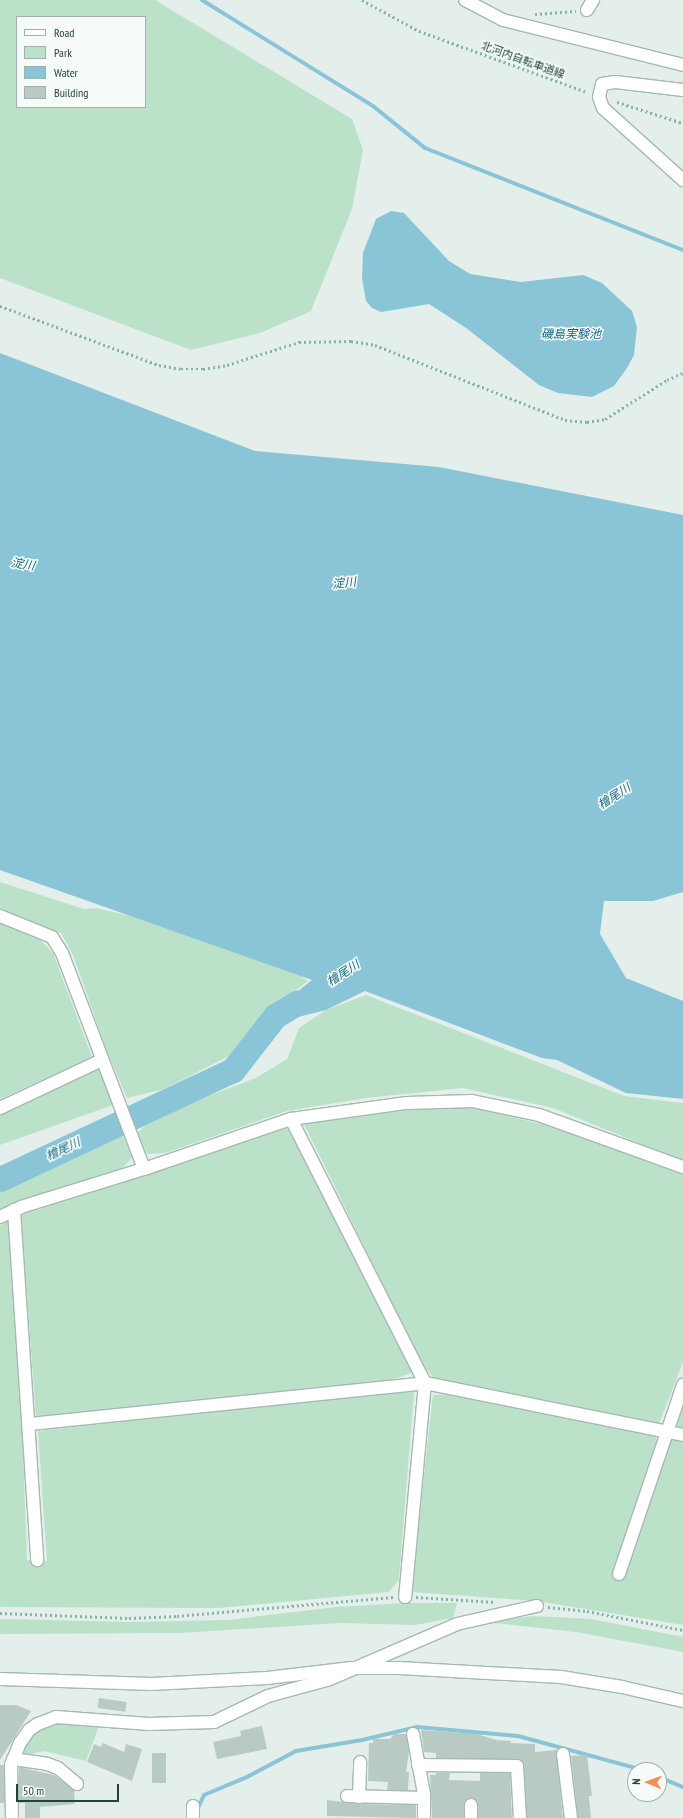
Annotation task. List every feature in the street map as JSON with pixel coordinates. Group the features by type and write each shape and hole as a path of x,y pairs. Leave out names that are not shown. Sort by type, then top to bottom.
{"street":[{"path":"465,0 503,20 683,65"},
{"path":"683,90 615,82 602,84 599,97 603,108 683,180"},
{"path":"0,916 52,937 62,953 144,1169"},
{"path":"0,1108 102,1060"},
{"path":"0,1217 14,1210 144,1169 291,1119 407,1103 472,1101 539,1115 683,1167"},
{"path":"291,1119 424,1384 405,1597"},
{"path":"14,1210 30,1424 38,1560"},
{"path":"30,1424 424,1384 683,1435"},
{"path":"619,1574 666,1431 683,1385"},
{"path":"12,1818 8,1764 29,1730 56,1717 149,1724 214,1722 268,1696 330,1679 351,1668 457,1624 537,1606"},
{"path":"0,1679 152,1684 267,1678 351,1668 399,1668 561,1678 622,1687 683,1701"},
{"path":"413,1734 424,1798 424,1818"},
{"path":"563,1754 571,1818"},
{"path":"360,1762 353,1796 424,1798"},
{"path":"8,1764 58,1768 77,1784"},
{"path":"418,1765 517,1766 520,1818"},
{"path":"471,1805 471,1818"}],"path":[{"name":"北河内自転車道線","path":"362,0 419,31 599,97 683,123"},
{"path":"529,15 590,5"},
{"path":"0,306 159,365 181,369 203,369 226,365 299,342 351,341 376,345 565,420 587,422 605,419 667,380 683,373"},
{"path":"0,1613 129,1618 177,1616 405,1597 499,1602"},
{"path":"537,1606 587,1611 683,1630"}],"green space":[{"path":"0,0 155,0 352,119 363,150 352,209 311,311 260,333 191,350 0,278"},
{"path":"0,882 84,909 97,908 130,916 295,972 308,981 274,1008 233,1054 164,1089 127,1098 107,1051 73,955 61,933 0,909"},
{"path":"0,923 36,936 53,953 92,1057 0,1099"},
{"path":"366,995 624,1096 683,1103 683,1161 553,1108 462,1088 366,1098 287,1111 165,1153 147,1154 137,1133 156,1116 256,1078 287,1059 299,1028 326,1010"},
{"path":"99,1068 113,1105 0,1145 0,1114"},
{"path":"408,1107 470,1107 550,1126 683,1174 683,1362 659,1424 436,1381 421,1362 304,1124"},
{"path":"283,1126 291,1131 414,1372 392,1380 36,1418 21,1215 186,1162"},
{"path":"121,1130 132,1157 123,1168 15,1204 0,1212 0,1185"},
{"path":"10,1220 22,1419 27,1560 47,1561 38,1431 409,1389 414,1392 399,1579 389,1592 218,1608 0,1607 0,1225"},
{"path":"452,1394 655,1434 658,1443 669,1437 683,1439 683,1625 537,1601 411,1592 433,1395"},
{"path":"683,1404 683,1428 675,1426"},
{"path":"405,1603 457,1603 453,1618 415,1625 340,1623 180,1633 0,1634 0,1619 131,1622 228,1620 336,1607"},
{"path":"533,1616 591,1619 683,1637 683,1652 576,1632 486,1622"},
{"path":"49,1723 99,1726 86,1761 44,1751 23,1756 25,1741 32,1734"}],"water":[{"name":"磯島実験池","path":"391,211 404,213 449,261 470,274 521,282 583,275 602,283 632,311 637,327 634,355 614,386 592,397 558,393 539,385 466,328 429,304 381,312 372,308 366,301 362,278 363,253 376,219"},
{"name":"淀川","path":"0,353 255,451 439,467 683,515 683,892 653,901 604,901 600,934 626,978 683,1001 683,1099 626,1093 557,1060 542,1058 365,991 326,1010 270,1024 261,1023 268,1015 312,980 0,870"}],"building":[{"path":"99,1698 127,1702 125,1712 98,1708"},
{"path":"0,1705 16,1705 31,1711 0,1760"},
{"path":"262,1726 267,1749 217,1759 213,1742 241,1736 240,1731"},
{"path":"421,1730 477,1734 496,1740 511,1741 510,1743 535,1744 535,1752 556,1750 563,1818 527,1818 524,1766 521,1760 436,1758 436,1753 424,1752"},
{"path":"394,1734 406,1734 409,1751 406,1772 409,1772 408,1790 387,1790 388,1782 368,1781 369,1743 373,1743 373,1739 390,1739"},
{"path":"103,1743 124,1752 126,1744 142,1749 132,1781 87,1762 94,1744 101,1747"},
{"path":"152,1753 166,1753 166,1783 152,1783"},
{"path":"587,1755 592,1796 589,1796 591,1818 578,1818 571,1756"},
{"path":"0,1765 4,1765 4,1803 0,1803"},
{"path":"19,1767 54,1775 74,1790 75,1804 40,1807 40,1818 25,1818 25,1803 19,1803"},
{"path":"436,1773 450,1773 449,1780 480,1781 480,1773 510,1773 512,1818 478,1818 478,1802 471,1798 464,1802 464,1818 432,1818 430,1775 436,1775"},
{"path":"327,1800 358,1804 416,1805 416,1818 327,1816"}],"waterway":[{"path":"202,0 373,106 425,148 683,250"},
{"name":"檜尾川","path":"0,1179 233,1070 275,1016 297,1003"},
{"path":"198,1808 204,1795 247,1777 296,1751 362,1740 417,1727 518,1736 627,1766"},
{"path":"667,1780 683,1787"}]}
